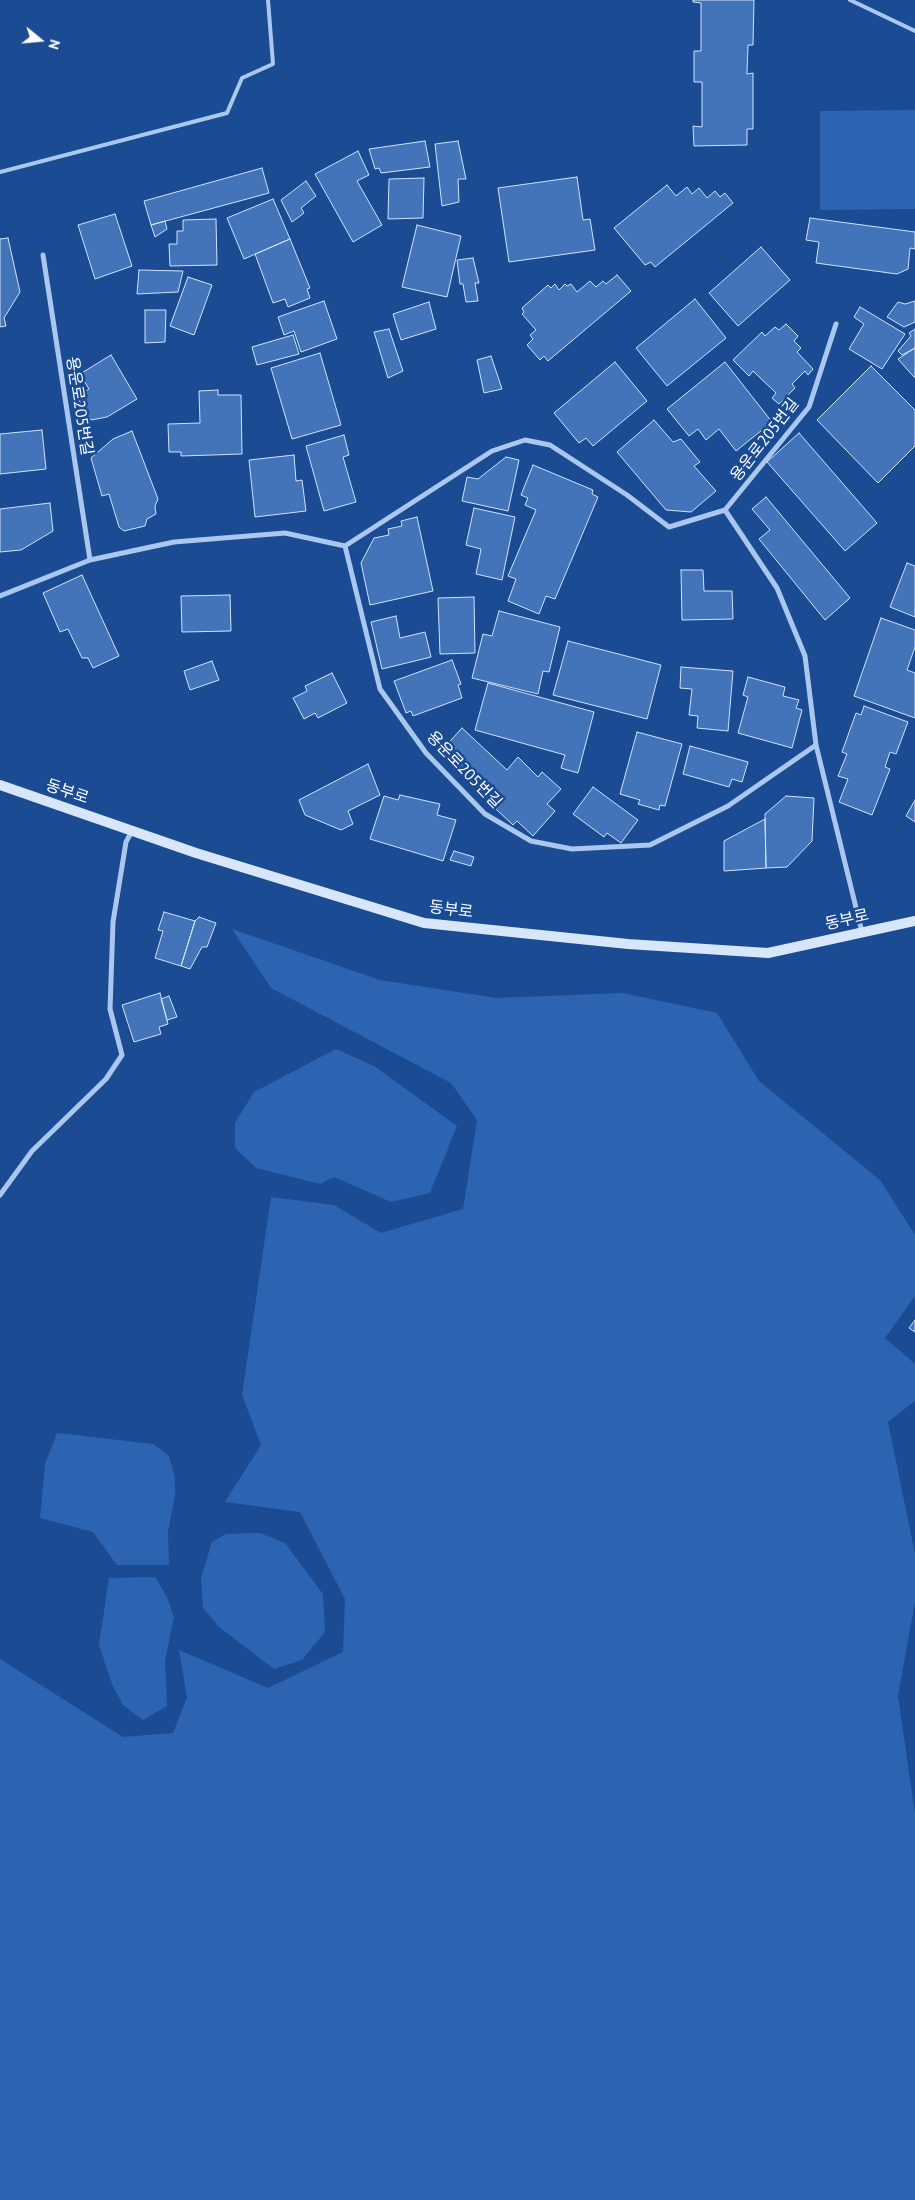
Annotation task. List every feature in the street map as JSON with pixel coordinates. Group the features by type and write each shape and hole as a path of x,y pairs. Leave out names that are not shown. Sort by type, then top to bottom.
{"main road":[{"name":"동부로","path":"0,785 206,856 424,922 628,944 768,954 915,921"}],"street":[{"name":"용운로205번길","path":"43,255 90,560"},
{"name":"용운로205번길","path":"725,510 809,407 836,324"},
{"path":"0,596 90,560 174,542 285,533 345,546 492,451 525,440 550,446 627,495 670,527 725,510 777,588 804,656 816,745 862,933"},
{"name":"용운로205번길","path":"345,546 380,689 426,753 485,814 531,841 572,849 650,844 728,806 816,745"},
{"path":"0,1195 32,1151 106,1078 122,1055 110,1009 113,922 126,842 132,830"}],"lane":[{"path":"0,172 227,114 242,78 273,64 268,0"},
{"path":"850,0 915,31"}],"shaded area":[{"path":"915,110 915,209 820,210 820,111"},
{"path":"232,929 380,980 496,998 623,993 717,1013 759,1081 880,1180 915,1235 915,1296 885,1338 915,1364 915,1401 888,1422 915,1554 915,1602 898,1696 915,1814 915,2200 0,2200 0,1659 123,1737 173,1733 187,1697 179,1650 268,1688 343,1652 345,1599 300,1512 225,1502 261,1445 242,1395 271,1197 334,1205 381,1233 463,1209 477,1120 451,1083 271,988"},
{"path":"336,1049 374,1066 457,1126 430,1193 391,1202 334,1177 320,1184 256,1168 235,1148 235,1123 254,1092"},
{"path":"57,1433 153,1444 169,1456 175,1478 175,1495 168,1532 169,1565 117,1565 93,1532 40,1518 45,1464"},
{"path":"260,1533 285,1543 323,1594 325,1632 302,1660 274,1669 219,1627 203,1608 201,1578 212,1542 226,1534"},
{"path":"155,1577 167,1597 174,1617 165,1661 167,1706 143,1720 123,1705 112,1684 99,1645 109,1578"}],"building":[{"path":"693,0 754,0 753,45 748,45 747,74 753,73 753,129 747,129 747,145 694,146 693,126 702,127 702,82 694,82 694,51 701,51 701,3 693,2"},
{"path":"425,141 430,167 381,173 379,168 375,169 369,149"},
{"path":"458,141 466,179 458,179 459,202 442,206 435,144"},
{"path":"358,151 369,175 357,181 382,225 353,242 315,174"},
{"path":"262,168 269,193 151,225 144,201"},
{"path":"577,177 583,220 590,219 595,250 509,262 498,188"},
{"path":"424,178 423,218 388,219 389,179"},
{"path":"306,181 316,196 301,208 304,213 292,222 281,200"},
{"path":"667,185 676,196 687,187 692,194 699,188 707,198 715,191 720,197 725,193 733,203 655,267 651,262 645,265 614,228"},
{"path":"273,199 290,239 244,259 227,218"},
{"path":"115,214 132,266 95,279 78,225"},
{"path":"810,218 915,232 915,249 910,248 908,269 897,274 816,263 819,242 806,240"},
{"path":"216,219 217,265 170,266 169,244 177,244 177,231 183,231 183,220"},
{"path":"165,221 167,229 155,237 151,225"},
{"path":"417,225 461,236 447,297 402,287"},
{"path":"8,238 20,292 4,318 6,326 0,327 0,239"},
{"path":"290,239 310,288 307,289 310,298 288,307 285,299 273,303 255,254"},
{"path":"761,247 790,280 738,326 709,293"},
{"path":"473,258 479,283 475,283 478,301 466,302 463,284 460,284 457,260"},
{"path":"139,270 183,271 178,292 137,294"},
{"path":"617,275 631,291 548,361 544,356 540,360 527,345 533,339 530,335 536,330 522,314 524,312 522,308 548,285 551,288 555,284 559,290 565,284 567,286 571,284 577,292 590,281 596,287 603,281 606,284"},
{"path":"188,277 212,285 194,335 170,326"},
{"path":"695,299 726,338 667,386 636,348"},
{"path":"324,301 337,339 301,352 294,331 284,335 278,317"},
{"path":"915,301 915,322 904,327 887,317 898,302 905,304"},
{"path":"429,302 436,329 401,340 393,314"},
{"path":"860,307 905,334 882,369 849,349 864,324 854,317"},
{"path":"145,310 166,310 165,342 145,343"},
{"path":"786,324 798,336 794,341 801,348 797,352 813,369 808,375 805,371 792,384 795,388 779,404 772,398 776,393 753,371 749,376 733,360 762,332 765,336 775,327 779,330"},
{"path":"389,329 403,371 388,378 374,332"},
{"path":"915,329 915,348 902,355 898,351 911,336 909,333"},
{"path":"293,335 299,354 257,365 252,347"},
{"path":"915,348 915,377 914,377 898,359"},
{"path":"320,353 341,425 292,439 271,368"},
{"path":"111,355 137,399 107,417 91,420 77,397 89,389 80,374"},
{"path":"491,356 502,389 484,393 477,360"},
{"path":"615,362 647,401 593,446 586,438 579,443 554,413"},
{"path":"725,362 772,422 736,451 719,429 706,440 698,429 689,436 667,409"},
{"path":"871,366 915,410 915,446 878,483 817,420"},
{"path":"218,390 218,395 241,395 242,454 181,456 181,452 169,452 168,424 200,423 199,391"},
{"path":"654,420 673,442 681,439 700,462 694,466 716,491 691,512 666,510 617,452"},
{"path":"42,430 46,469 0,474 0,434"},
{"path":"132,431 158,499 155,506 156,514 147,519 145,526 124,531 119,527 109,494 102,496 91,458 113,439"},
{"path":"799,433 877,523 845,551 767,462"},
{"path":"344,435 349,455 343,457 356,502 324,511 306,446"},
{"path":"294,455 296,481 302,480 306,511 255,517 249,460"},
{"path":"506,457 519,460 508,511 462,501 467,477 478,479"},
{"path":"533,465 593,490 592,494 598,497 555,599 546,596 539,614 508,601 516,579 508,576 536,510 525,505 528,498 521,495"},
{"path":"766,497 850,598 825,620 759,539 770,530 752,509"},
{"path":"50,503 53,531 21,550 0,552 0,509"},
{"path":"474,508 515,517 502,580 476,574 481,549 466,545"},
{"path":"417,517 433,591 370,605 361,563 374,538 389,535 388,529 402,526 401,521"},
{"path":"907,563 915,566 915,617 890,607"},
{"path":"681,570 703,570 704,591 732,591 733,619 682,620"},
{"path":"82,575 119,656 93,668 88,658 82,658 68,629 60,632 43,593"},
{"path":"230,595 231,631 182,632 181,596"},
{"path":"474,597 475,653 440,654 438,598"},
{"path":"499,611 560,627 549,672 543,671 538,694 472,678 483,634 492,636"},
{"path":"396,616 400,638 425,632 431,657 382,669 371,622"},
{"path":"881,618 915,630 915,647 907,670 915,673 915,718 854,696"},
{"path":"568,641 661,665 647,719 553,695"},
{"path":"452,660 461,684 458,685 462,698 413,716 411,711 406,713 394,681"},
{"path":"212,661 219,680 190,690 184,671"},
{"path":"681,667 733,671 728,731 697,728 698,716 689,715 692,689 680,688"},
{"path":"332,673 347,703 318,718 315,713 304,719 293,698 307,691 305,686"},
{"path":"748,677 785,687 783,696 799,700 796,708 802,710 792,748 738,733 748,697 743,695"},
{"path":"488,683 594,712 578,773 561,768 565,755 475,730"},
{"path":"864,706 908,722 896,754 890,752 885,767 890,769 872,815 839,802 848,779 838,776 847,754 842,752 856,713 861,715"},
{"path":"462,728 507,770 518,757 538,777 542,772 561,789 547,804 555,811 533,836 517,821 513,825 483,797 486,793 441,751"},
{"path":"637,732 682,744 665,806 660,805 659,810 638,804 640,800 620,794"},
{"path":"690,746 748,762 742,782 732,779 729,787 683,774"},
{"path":"368,764 380,795 348,811 353,824 341,830 305,815 299,800"},
{"path":"593,787 638,820 621,843 607,833 604,837 573,814"},
{"path":"400,795 440,804 437,815 456,820 443,861 370,839 384,796 398,800"},
{"path":"786,796 814,798 812,841 787,867 766,868 765,814"},
{"path":"915,800 915,822 906,816"},
{"path":"765,819 766,868 724,871 724,841"},
{"path":"454,851 474,857 471,866 450,860"},
{"path":"164,912 195,921 181,966 155,958 163,931 158,930"},
{"path":"199,917 216,923 207,947 202,947 190,969 181,966 195,921"},
{"path":"160,993 168,1024 159,1027 161,1034 134,1042 122,1005"},
{"path":"169,996 177,1017 167,1020 161,999"},
{"path":"915,1320 915,1332 909,1328"}]}
